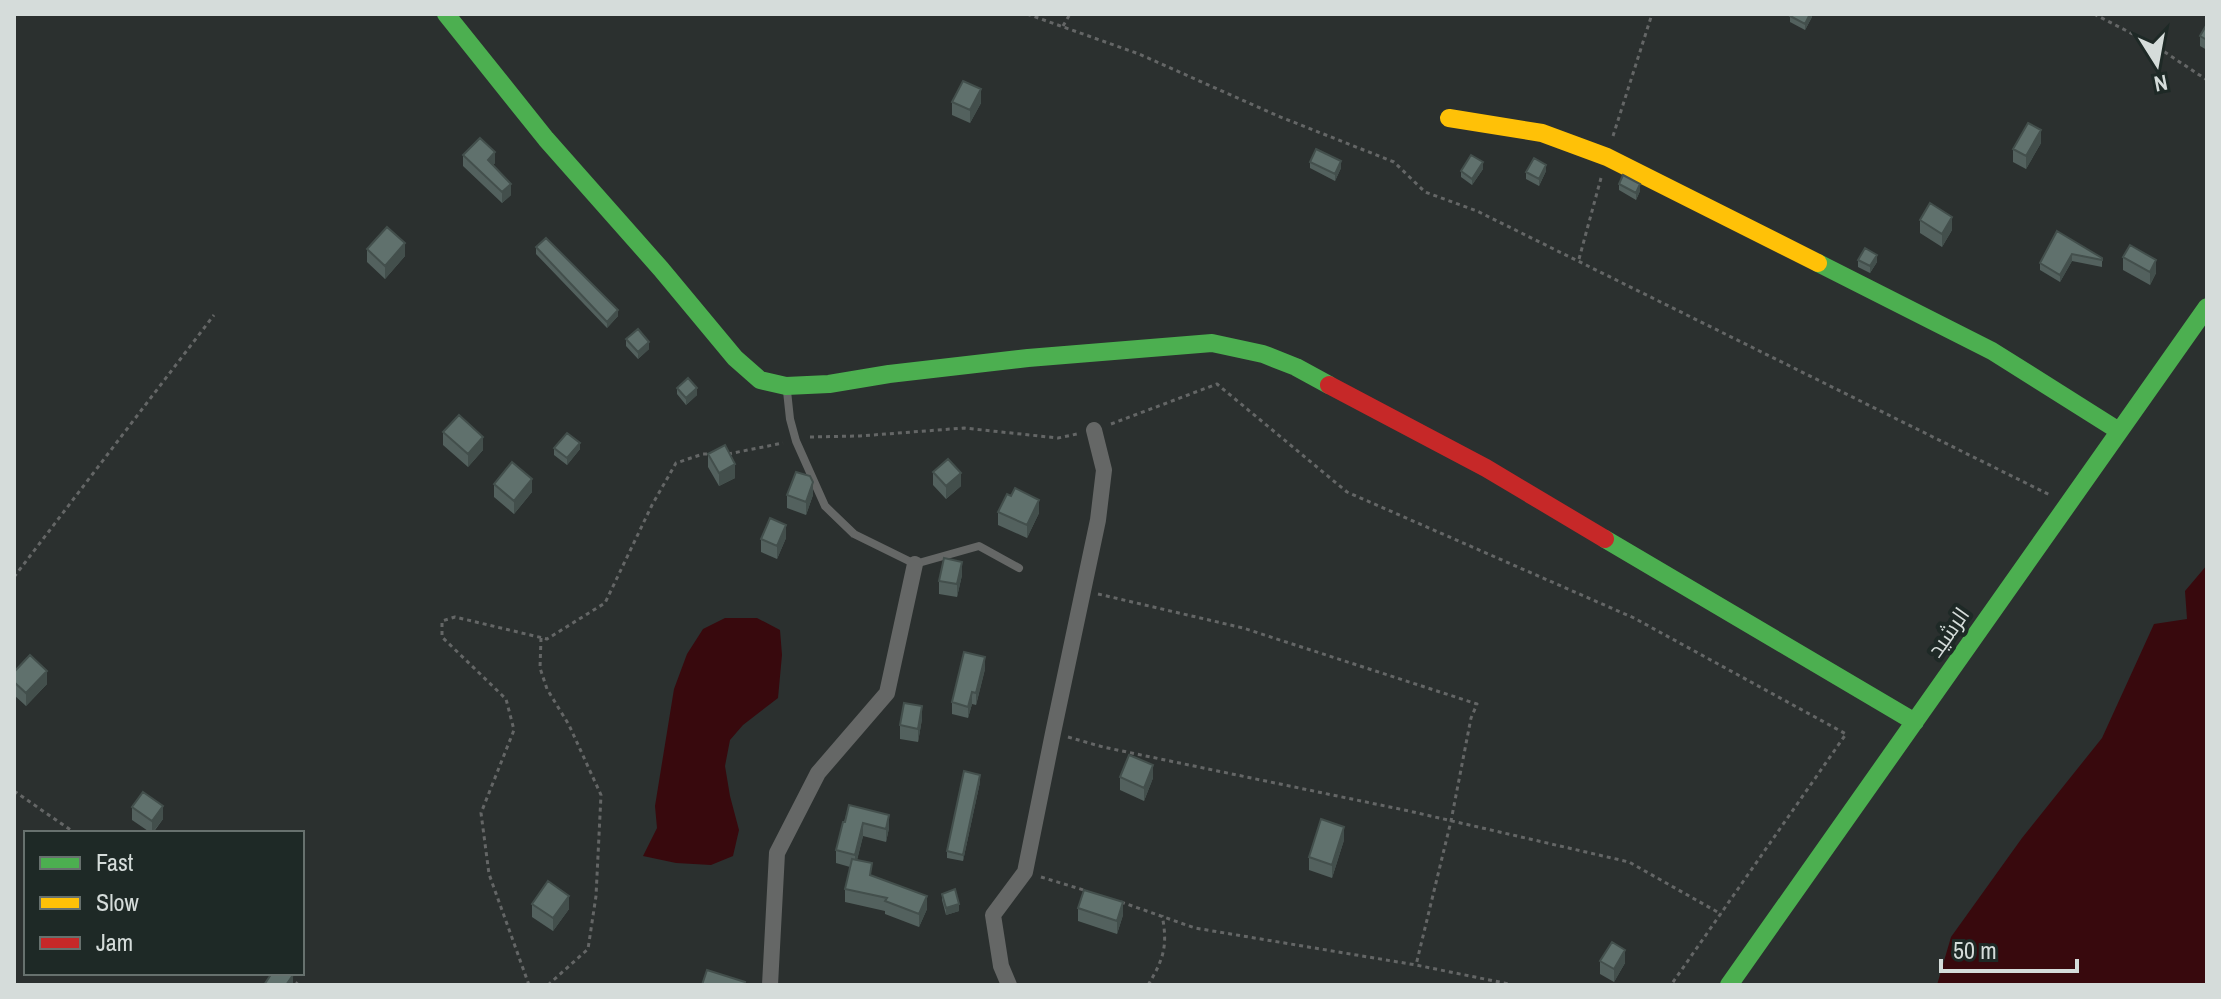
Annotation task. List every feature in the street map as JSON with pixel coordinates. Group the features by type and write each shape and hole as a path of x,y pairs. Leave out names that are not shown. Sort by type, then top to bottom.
{"street":[{"path":"446,14 546,139 735,358 760,380 786,386 829,384 1028,358 1212,343 1263,354 1296,367 1486,468 1915,722"},
{"path":"1449,118 1542,133 1607,157 1992,351 2119,431"},
{"name":"الرشيد","path":"1729,985 2207,307"},
{"path":"1009,985 1001,966 993,915 1025,872 1098,520 1104,470 1094,430"},
{"path":"770,985 777,853 818,773 887,693 915,564"}],"lane":[{"path":"786,386 796,441 825,506 854,534 915,564 979,546 1019,568"}],"path":[{"path":"1027,14 1139,54 1278,116 1394,162 1425,192 1489,217 2068,503"},
{"path":"1063,26 1070,14"},
{"path":"2094,14 2154,45 2207,80"},
{"path":"14,577 214,315"},
{"path":"529,985 489,874 481,813 514,730 506,699 442,637 442,621 455,617 547,639 605,603 652,505 676,463 703,454 731,454 813,436 860,436 964,428 1058,438 1094,430 1217,384 1347,492 1634,618 1846,734 1671,985"},
{"path":"1083,591 1243,628 1477,704 1471,718 1451,821 1416,965"},
{"path":"541,638 540,668 547,689 569,725 601,795 596,896 588,949 548,985"},
{"path":"1053,733 1103,747 1629,862 1721,914"},
{"path":"14,791 72,831"},
{"path":"1025,872 1086,891"},
{"path":"1117,901 1195,928 1416,965 1514,985"},
{"path":"1148,985 1158,969 1167,939 1162,915"}],"shaded area":[{"path":"2207,565 2207,985 1937,985 1951,937 2022,838 2102,738 2154,624 2187,619 2185,591"},
{"path":"725,618 757,618 780,630 782,655 778,698 743,725 730,740 725,766 739,830 733,856 711,865 676,863 643,856 657,828 655,806 674,689 687,654 703,629"}],"building":[{"path":"1791,14 1810,14 1805,24"},
{"path":"2207,24 2207,40 2200,36"},
{"path":"963,81 981,89 970,110 952,102"},
{"path":"2028,123 2041,130 2026,156 2013,149"},
{"path":"480,138 495,152 488,160 511,184 502,192 463,155"},
{"path":"1316,149 1341,161 1335,174 1310,162"},
{"path":"1471,155 1483,162 1472,179 1461,171"},
{"path":"1534,158 1546,165 1539,179 1526,172"},
{"path":"1623,175 1640,184 1636,193 1619,184"},
{"path":"1930,203 1952,217 1942,234 1920,220"},
{"path":"387,227 405,243 385,266 367,249"},
{"path":"2057,231 2102,260 2072,254 2060,275 2040,263"},
{"path":"546,238 618,310 607,322 536,247"},
{"path":"2130,245 2156,260 2150,272 2123,257"},
{"path":"1865,248 1877,255 1870,266 1858,260"},
{"path":"638,329 649,342 638,352 626,339"},
{"path":"688,378 697,388 686,398 677,388"},
{"path":"459,415 483,437 468,454 443,432"},
{"path":"567,433 580,443 567,458 554,448"},
{"path":"725,445 735,464 719,473 708,454"},
{"path":"948,459 961,473 946,486 933,472"},
{"path":"512,462 532,479 514,501 494,484"},
{"path":"796,472 810,476 813,482 806,502 787,495"},
{"path":"1015,488 1039,500 1027,525 998,512 1007,494 1011,496"},
{"path":"770,518 786,525 777,546 761,539"},
{"path":"944,558 962,562 957,584 939,581"},
{"path":"964,652 985,657 976,693 972,692 968,707 952,702"},
{"path":"30,655 47,671 26,693 14,682 14,672"},
{"path":"904,703 922,706 918,729 900,725"},
{"path":"1129,755 1153,765 1144,788 1120,777"},
{"path":"964,771 980,775 963,855 947,851"},
{"path":"143,792 163,806 152,821 132,807"},
{"path":"849,805 889,815 886,829 863,823 855,855 836,850"},
{"path":"1321,819 1344,827 1332,865 1309,857"},
{"path":"852,859 872,863 870,875 927,896 919,914 885,901 887,898 845,889"},
{"path":"548,881 569,896 553,918 532,904"},
{"path":"955,889 959,904 946,908 942,894"},
{"path":"1084,890 1123,902 1117,921 1078,908"},
{"path":"1612,942 1625,950 1614,969 1600,961"},
{"path":"707,970 745,982 744,985 702,985"},
{"path":"271,975 293,975 286,985 264,985"}],"traffic: fast":[{"path":"446,14 546,139 735,358 760,380 786,386 829,384 1028,358 1212,343 1263,354 1329,385"},
{"path":"1818,263 1992,351 2119,431"},
{"path":"1729,985 2207,307"},
{"path":"1605,539 1915,722"}],"traffic: slow":[{"path":"1449,118 1542,133 1607,157 1818,263"}],"traffic: jam":[{"path":"1329,385 1486,468 1605,539"}]}
